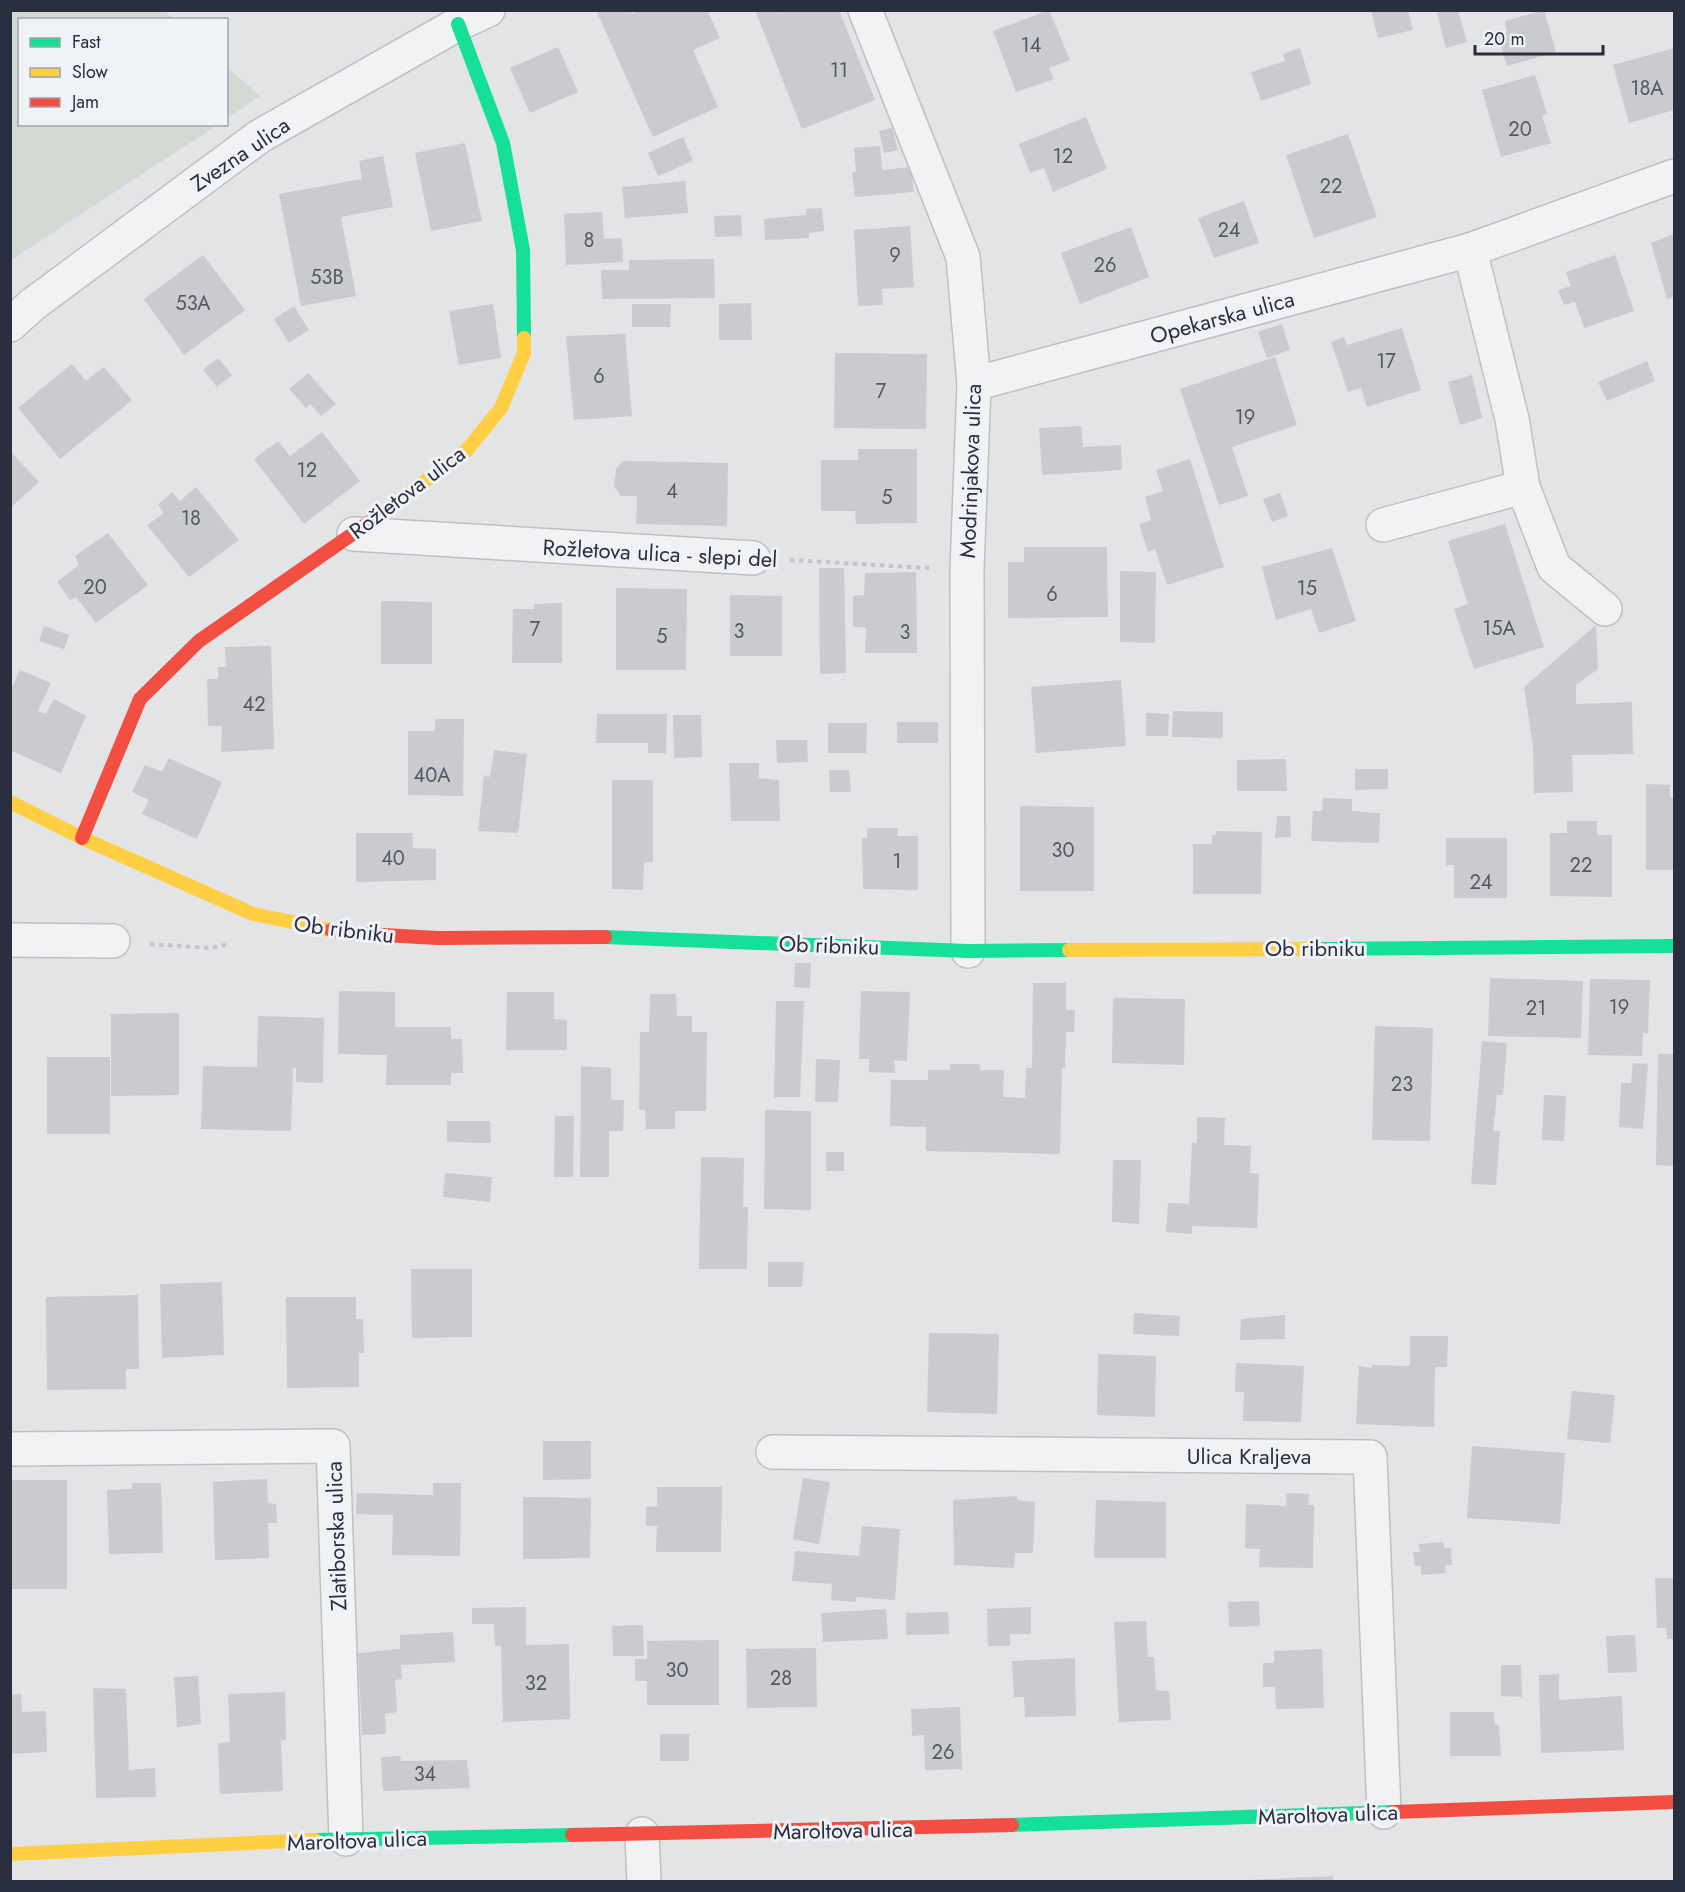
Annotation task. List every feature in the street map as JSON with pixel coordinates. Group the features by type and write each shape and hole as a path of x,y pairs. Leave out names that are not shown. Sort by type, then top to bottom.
{"street":[{"name":"Zvezna ulica","path":"10,325 41,298 260,135 458,24 488,10"},
{"name":"Modrinjakova ulica","path":"865,10 963,257 974,384 967,570 968,951"},
{"name":"Rožletova ulica","path":"82,838 140,699 199,640 354,534 466,451 501,408 524,353 523,250 503,143 458,24"},
{"name":"Opekarska ulica","path":"974,384 1470,250 1674,176"},
{"path":"1470,250 1512,419 1523,487 1554,567 1605,609"},
{"path":"1383,525 1523,487"},
{"name":"Rožletova ulica - slepi del","path":"354,534 753,558"},
{"name":"Ob ribniku","path":"10,802 82,838 253,914 346,933 438,938 590,936 968,951 1674,946"},
{"path":"10,940 113,941"},
{"name":"Zlatiborska ulica","path":"10,1449 333,1446 346,1839"},
{"name":"Ulica Kraljeva","path":"773,1452 1370,1457 1384,1812"},
{"name":"Maroltova ulica","path":"10,1854 346,1839 936,1828 1674,1802"},
{"path":"642,1834 644,1881"}],"path":[{"name":"Rožletova ulica - slepi del","path":"753,558 967,570"}],"shaded area":[{"path":"11,10 164,11 173,18 18,18 18,126 215,126 11,260"},
{"path":"228,68 260,96 228,117"}],"building":[{"path":"596,10 630,10 632,14 638,10 707,10 720,38 693,50 718,107 653,137"},
{"path":"755,10 778,10 779,13 786,10 839,10 875,100 802,129"},
{"path":"1049,10 1070,60 1049,68 1054,79 1016,92 993,31"},
{"path":"1371,10 1408,10 1413,30 1378,38"},
{"path":"1445,10 1458,10 1467,42 1446,48 1437,13"},
{"path":"1544,10 1556,52 1507,66 1498,35 1507,33 1505,21"},
{"path":"558,47 578,92 530,113 510,68"},
{"path":"1300,48 1311,84 1261,101 1251,72 1285,61 1283,54"},
{"path":"1674,48 1674,110 1629,123 1613,65"},
{"path":"1535,75 1547,114 1542,116 1551,143 1501,157 1482,90"},
{"path":"1086,117 1107,169 1053,192 1044,168 1030,173 1019,144"},
{"path":"892,128 898,150 884,153 879,131"},
{"path":"1348,134 1377,217 1314,238 1286,155"},
{"path":"683,137 693,161 658,176 648,153"},
{"path":"465,143 482,221 431,231 415,153"},
{"path":"880,146 882,170 911,167 914,192 855,197 852,172 856,172 854,148"},
{"path":"383,156 393,207 341,217 356,296 301,306 279,194 362,179 359,161"},
{"path":"685,181 688,213 625,218 622,187"},
{"path":"1244,201 1259,243 1214,258 1198,218"},
{"path":"822,208 824,231 809,233 809,238 765,240 764,219 806,215 806,209"},
{"path":"602,212 604,239 622,238 623,262 566,265 564,214"},
{"path":"741,215 742,236 715,237 714,216"},
{"path":"910,226 914,287 882,289 883,305 858,306 854,230"},
{"path":"1131,227 1149,277 1080,304 1061,253"},
{"path":"1674,234 1674,297 1667,299 1651,243"},
{"path":"203,255 245,310 184,355 144,299"},
{"path":"1615,255 1634,311 1584,328 1575,302 1564,305 1558,290 1571,286 1566,272"},
{"path":"714,259 715,298 602,299 601,270 629,270 629,260"},
{"path":"751,303 752,340 719,340 719,304"},
{"path":"493,304 501,358 459,365 449,311"},
{"path":"632,304 671,304 670,327 632,327"},
{"path":"294,306 309,330 289,343 274,319"},
{"path":"1282,324 1290,350 1267,358 1258,332"},
{"path":"1402,328 1421,390 1367,407 1361,388 1348,392 1331,342 1344,337 1347,345"},
{"path":"625,334 632,416 574,420 566,336"},
{"path":"835,353 927,354 926,429 834,428"},
{"path":"1275,357 1297,425 1232,447 1248,496 1219,505 1180,389"},
{"path":"218,358 232,375 217,387 203,370"},
{"path":"1647,361 1655,381 1607,401 1598,382"},
{"path":"72,364 86,381 104,367 132,400 60,459 18,408"},
{"path":"308,373 336,404 321,416 310,404 306,408 289,389"},
{"path":"1472,375 1482,418 1460,425 1448,382"},
{"path":"1081,426 1083,447 1121,445 1122,470 1042,475 1039,428"},
{"path":"322,432 360,481 304,524 254,459 278,441 290,456"},
{"path":"858,449 917,449 917,523 856,524 855,511 821,511 821,460 858,460"},
{"path":"10,451 39,482 10,508"},
{"path":"1190,459 1224,567 1167,585 1155,549 1148,552 1139,524 1151,520 1145,497 1163,491 1156,470"},
{"path":"623,461 728,463 727,526 636,524 637,496 621,496 614,486 616,469"},
{"path":"196,487 239,540 189,577 147,525 164,513 158,505 172,492 180,501"},
{"path":"1280,493 1288,516 1272,522 1263,499"},
{"path":"1505,524 1544,647 1474,669 1454,609 1468,604 1448,541"},
{"path":"108,533 148,585 96,623 76,597 70,600 57,582 79,565 75,556"},
{"path":"1024,547 1107,547 1108,617 1008,618 1008,562 1024,562"},
{"path":"1332,548 1356,621 1319,633 1311,609 1276,620 1262,567"},
{"path":"819,568 844,568 846,673 820,674"},
{"path":"1120,571 1156,572 1155,643 1120,642"},
{"path":"916,572 917,653 865,653 866,628 853,627 853,596 864,595 865,573"},
{"path":"616,588 687,589 686,670 616,670"},
{"path":"730,595 782,596 782,656 730,656"},
{"path":"381,601 432,602 432,664 381,664"},
{"path":"562,603 562,663 512,663 513,609 534,609 534,604"},
{"path":"1596,625 1598,669 1576,685 1576,704 1632,702 1633,754 1572,755 1573,792 1534,793 1533,747 1524,687"},
{"path":"44,626 69,635 64,649 39,641"},
{"path":"271,646 274,749 221,752 222,726 208,726 207,679 218,679 218,667 226,667 225,647"},
{"path":"20,670 51,683 38,711 46,714 54,699 86,716 61,773 10,750 10,704 13,699 10,698 10,692"},
{"path":"1121,680 1126,746 1036,753 1031,687"},
{"path":"1173,711 1223,712 1223,738 1172,737"},
{"path":"1146,713 1169,714 1168,736 1146,736"},
{"path":"597,714 667,714 666,753 648,753 648,743 596,743"},
{"path":"673,715 701,715 702,757 674,758"},
{"path":"435,719 464,719 463,796 408,795 408,731 435,731"},
{"path":"897,722 938,722 938,743 897,743"},
{"path":"828,723 867,723 866,753 828,753"},
{"path":"776,740 807,740 808,762 777,763"},
{"path":"494,750 527,754 518,833 478,831 484,775 490,777"},
{"path":"169,758 222,782 197,839 142,814 149,800 132,792 145,765 162,772"},
{"path":"1286,759 1287,791 1237,791 1237,760"},
{"path":"729,763 759,763 759,778 779,780 780,821 731,821"},
{"path":"1355,769 1388,769 1388,789 1355,790"},
{"path":"829,770 849,770 851,792 830,792"},
{"path":"612,780 653,780 653,862 644,862 643,890 612,889"},
{"path":"1646,784 1670,785 1670,798 1674,798 1674,870 1646,870"},
{"path":"1323,798 1352,799 1352,811 1380,813 1379,843 1311,841 1313,811 1322,811"},
{"path":"1020,806 1094,807 1094,891 1020,891"},
{"path":"1277,816 1290,816 1291,837 1275,838"},
{"path":"1567,821 1597,821 1597,835 1612,835 1612,897 1550,896 1550,833 1567,833"},
{"path":"867,828 898,828 897,836 918,836 918,890 863,889 862,838 867,838"},
{"path":"1216,831 1262,832 1261,894 1193,894 1193,844 1212,844 1212,835 1216,835"},
{"path":"356,833 412,833 413,848 436,849 436,880 356,882"},
{"path":"1446,838 1507,838 1507,898 1454,898 1454,865 1446,865"},
{"path":"795,963 811,963 810,988 794,987"},
{"path":"1490,978 1583,981 1581,1038 1488,1036"},
{"path":"1590,979 1650,980 1648,1033 1643,1033 1642,1056 1588,1055"},
{"path":"1033,983 1066,983 1066,1010 1075,1010 1074,1032 1066,1032 1065,1068 1062,1068 1060,1154 926,1151 926,1127 890,1126 891,1080 928,1080 928,1070 950,1070 950,1064 980,1064 980,1070 1004,1070 1003,1097 1025,1098 1026,1068 1032,1068"},
{"path":"339,991 395,992 395,1027 451,1027 451,1039 462,1039 463,1073 451,1073 451,1085 386,1085 387,1055 338,1054"},
{"path":"861,991 910,992 907,1061 894,1060 895,1073 869,1072 869,1059 859,1059"},
{"path":"507,992 554,992 554,1019 567,1020 567,1050 506,1050"},
{"path":"650,994 676,994 677,1016 692,1016 692,1032 707,1032 706,1111 675,1111 675,1129 646,1129 645,1110 639,1110 640,1032 649,1032"},
{"path":"1113,998 1185,999 1184,1065 1112,1063"},
{"path":"776,1001 804,1001 800,1097 774,1097"},
{"path":"179,1013 179,1095 111,1096 111,1014"},
{"path":"258,1016 324,1018 323,1083 296,1082 296,1068 293,1068 291,1131 201,1129 203,1066 257,1067"},
{"path":"1375,1026 1433,1028 1430,1141 1372,1140"},
{"path":"1482,1041 1507,1043 1503,1095 1497,1095 1493,1131 1500,1131 1496,1185 1471,1184"},
{"path":"1658,1054 1674,1054 1674,1166 1656,1165"},
{"path":"47,1057 110,1057 110,1134 47,1134"},
{"path":"816,1059 840,1060 838,1102 815,1102"},
{"path":"1633,1063 1648,1064 1643,1129 1619,1127 1621,1083 1631,1083"},
{"path":"581,1066 611,1068 611,1100 624,1100 623,1131 609,1131 609,1177 580,1177"},
{"path":"1544,1095 1566,1096 1564,1141 1542,1140"},
{"path":"765,1110 811,1111 811,1210 764,1209"},
{"path":"555,1116 574,1116 573,1177 554,1177"},
{"path":"1197,1117 1225,1118 1224,1145 1251,1146 1250,1173 1259,1174 1257,1228 1192,1226 1192,1234 1166,1232 1168,1203 1189,1204 1192,1143 1197,1143"},
{"path":"447,1121 490,1121 491,1143 447,1142"},
{"path":"826,1152 844,1152 844,1171 826,1171"},
{"path":"701,1157 744,1158 743,1207 748,1207 747,1269 699,1269"},
{"path":"1113,1160 1141,1160 1139,1224 1112,1222"},
{"path":"445,1173 492,1177 490,1202 443,1197"},
{"path":"768,1262 804,1262 802,1287 768,1287"},
{"path":"411,1269 472,1269 472,1337 412,1338"},
{"path":"222,1282 224,1355 162,1358 160,1284"},
{"path":"138,1295 139,1369 126,1369 126,1389 47,1390 46,1297"},
{"path":"286,1297 356,1297 356,1319 363,1319 364,1353 359,1353 359,1387 287,1388"},
{"path":"1134,1313 1180,1316 1179,1336 1133,1334"},
{"path":"1285,1315 1285,1339 1240,1340 1241,1319"},
{"path":"929,1333 999,1334 997,1414 927,1412"},
{"path":"1410,1336 1448,1336 1447,1367 1435,1367 1434,1427 1356,1424 1359,1366 1372,1368 1372,1365 1410,1366"},
{"path":"1098,1354 1156,1356 1155,1417 1097,1415"},
{"path":"1236,1363 1304,1366 1301,1422 1243,1421 1244,1392 1235,1392"},
{"path":"1572,1391 1615,1395 1610,1443 1567,1439"},
{"path":"543,1441 591,1441 591,1479 543,1480"},
{"path":"1472,1446 1565,1453 1560,1524 1467,1518"},
{"path":"803,1478 830,1482 819,1544 793,1539"},
{"path":"267,1479 268,1503 276,1504 277,1523 268,1523 269,1558 215,1560 213,1482"},
{"path":"10,1480 67,1480 67,1589 10,1589"},
{"path":"132,1483 161,1483 163,1553 109,1554 107,1490 132,1489"},
{"path":"433,1483 461,1483 460,1556 392,1555 393,1515 356,1514 357,1493 433,1495"},
{"path":"657,1487 722,1487 721,1552 656,1552 657,1526 646,1526 646,1507 657,1506"},
{"path":"1286,1493 1309,1494 1308,1505 1314,1505 1313,1568 1259,1567 1260,1549 1245,1548 1246,1504 1287,1506"},
{"path":"1017,1496 1017,1500 1035,1502 1033,1553 1015,1553 1014,1568 954,1565 953,1500"},
{"path":"523,1497 591,1498 590,1558 523,1559"},
{"path":"1096,1500 1166,1502 1166,1558 1094,1558"},
{"path":"862,1526 900,1529 895,1600 856,1597 856,1602 831,1600 832,1584 792,1581 795,1551 859,1556"},
{"path":"1443,1542 1444,1548 1451,1548 1452,1565 1445,1565 1446,1573 1421,1575 1421,1566 1415,1566 1413,1552 1420,1552 1419,1544"},
{"path":"1655,1578 1674,1578 1674,1639 1667,1639 1666,1628 1657,1628"},
{"path":"1259,1601 1260,1626 1229,1627 1228,1602"},
{"path":"526,1607 526,1645 569,1644 570,1719 503,1722 501,1646 495,1646 494,1624 472,1624 472,1608"},
{"path":"1031,1607 1031,1634 1010,1634 1010,1646 988,1646 987,1609"},
{"path":"886,1609 888,1639 823,1642 821,1613"},
{"path":"948,1612 949,1634 906,1635 906,1613"},
{"path":"1146,1621 1148,1657 1154,1657 1156,1690 1169,1691 1171,1720 1119,1722 1114,1622"},
{"path":"643,1625 644,1656 613,1656 612,1626"},
{"path":"453,1632 455,1662 401,1665 402,1679 395,1680 397,1712 385,1714 386,1734 362,1735 358,1653 400,1649 400,1635"},
{"path":"1635,1635 1637,1672 1608,1673 1606,1636"},
{"path":"719,1640 719,1705 647,1705 647,1681 635,1681 635,1659 647,1659 647,1641"},
{"path":"816,1648 817,1707 747,1708 746,1649"},
{"path":"1322,1649 1324,1708 1276,1709 1275,1687 1263,1687 1263,1663 1274,1663 1274,1651"},
{"path":"1075,1658 1076,1716 1025,1717 1024,1697 1014,1697 1012,1661"},
{"path":"1501,1665 1521,1665 1522,1697 1501,1696"},
{"path":"1559,1674 1559,1700 1622,1696 1624,1750 1541,1753 1539,1675"},
{"path":"198,1676 201,1724 177,1727 174,1677"},
{"path":"93,1688 126,1689 129,1770 155,1768 156,1797 96,1798"},
{"path":"285,1692 286,1740 281,1740 283,1791 220,1794 218,1743 230,1742 228,1694"},
{"path":"10,1694 21,1694 22,1712 46,1711 47,1752 10,1754"},
{"path":"960,1707 962,1769 925,1770 924,1735 912,1736 911,1709"},
{"path":"1450,1712 1494,1712 1495,1724 1499,1725 1501,1756 1450,1756"},
{"path":"660,1734 689,1734 689,1761 660,1761"},
{"path":"400,1756 401,1761 467,1760 470,1788 383,1791 381,1757"},
{"path":"1333,1876 1333,1881 1248,1881 1248,1880"}],"traffic: fast":[{"path":"458,24 503,143 523,250 524,338"},
{"path":"605,937 968,951 1069,950"},
{"path":"1318,949 1674,946"},
{"path":"1012,1825 1393,1812"},
{"path":"315,1840 572,1835"}],"traffic: slow":[{"path":"374,519 466,451 501,408 524,353 524,338"},
{"path":"10,802 82,838 253,914 331,930"},
{"path":"1069,950 1318,949"},
{"path":"10,1854 315,1840"}],"traffic: jam":[{"path":"82,838 140,699 199,641 374,519"},
{"path":"331,930 346,933 438,938 605,937"},
{"path":"1393,1812 1674,1802"},
{"path":"572,1835 1012,1825"}]}
